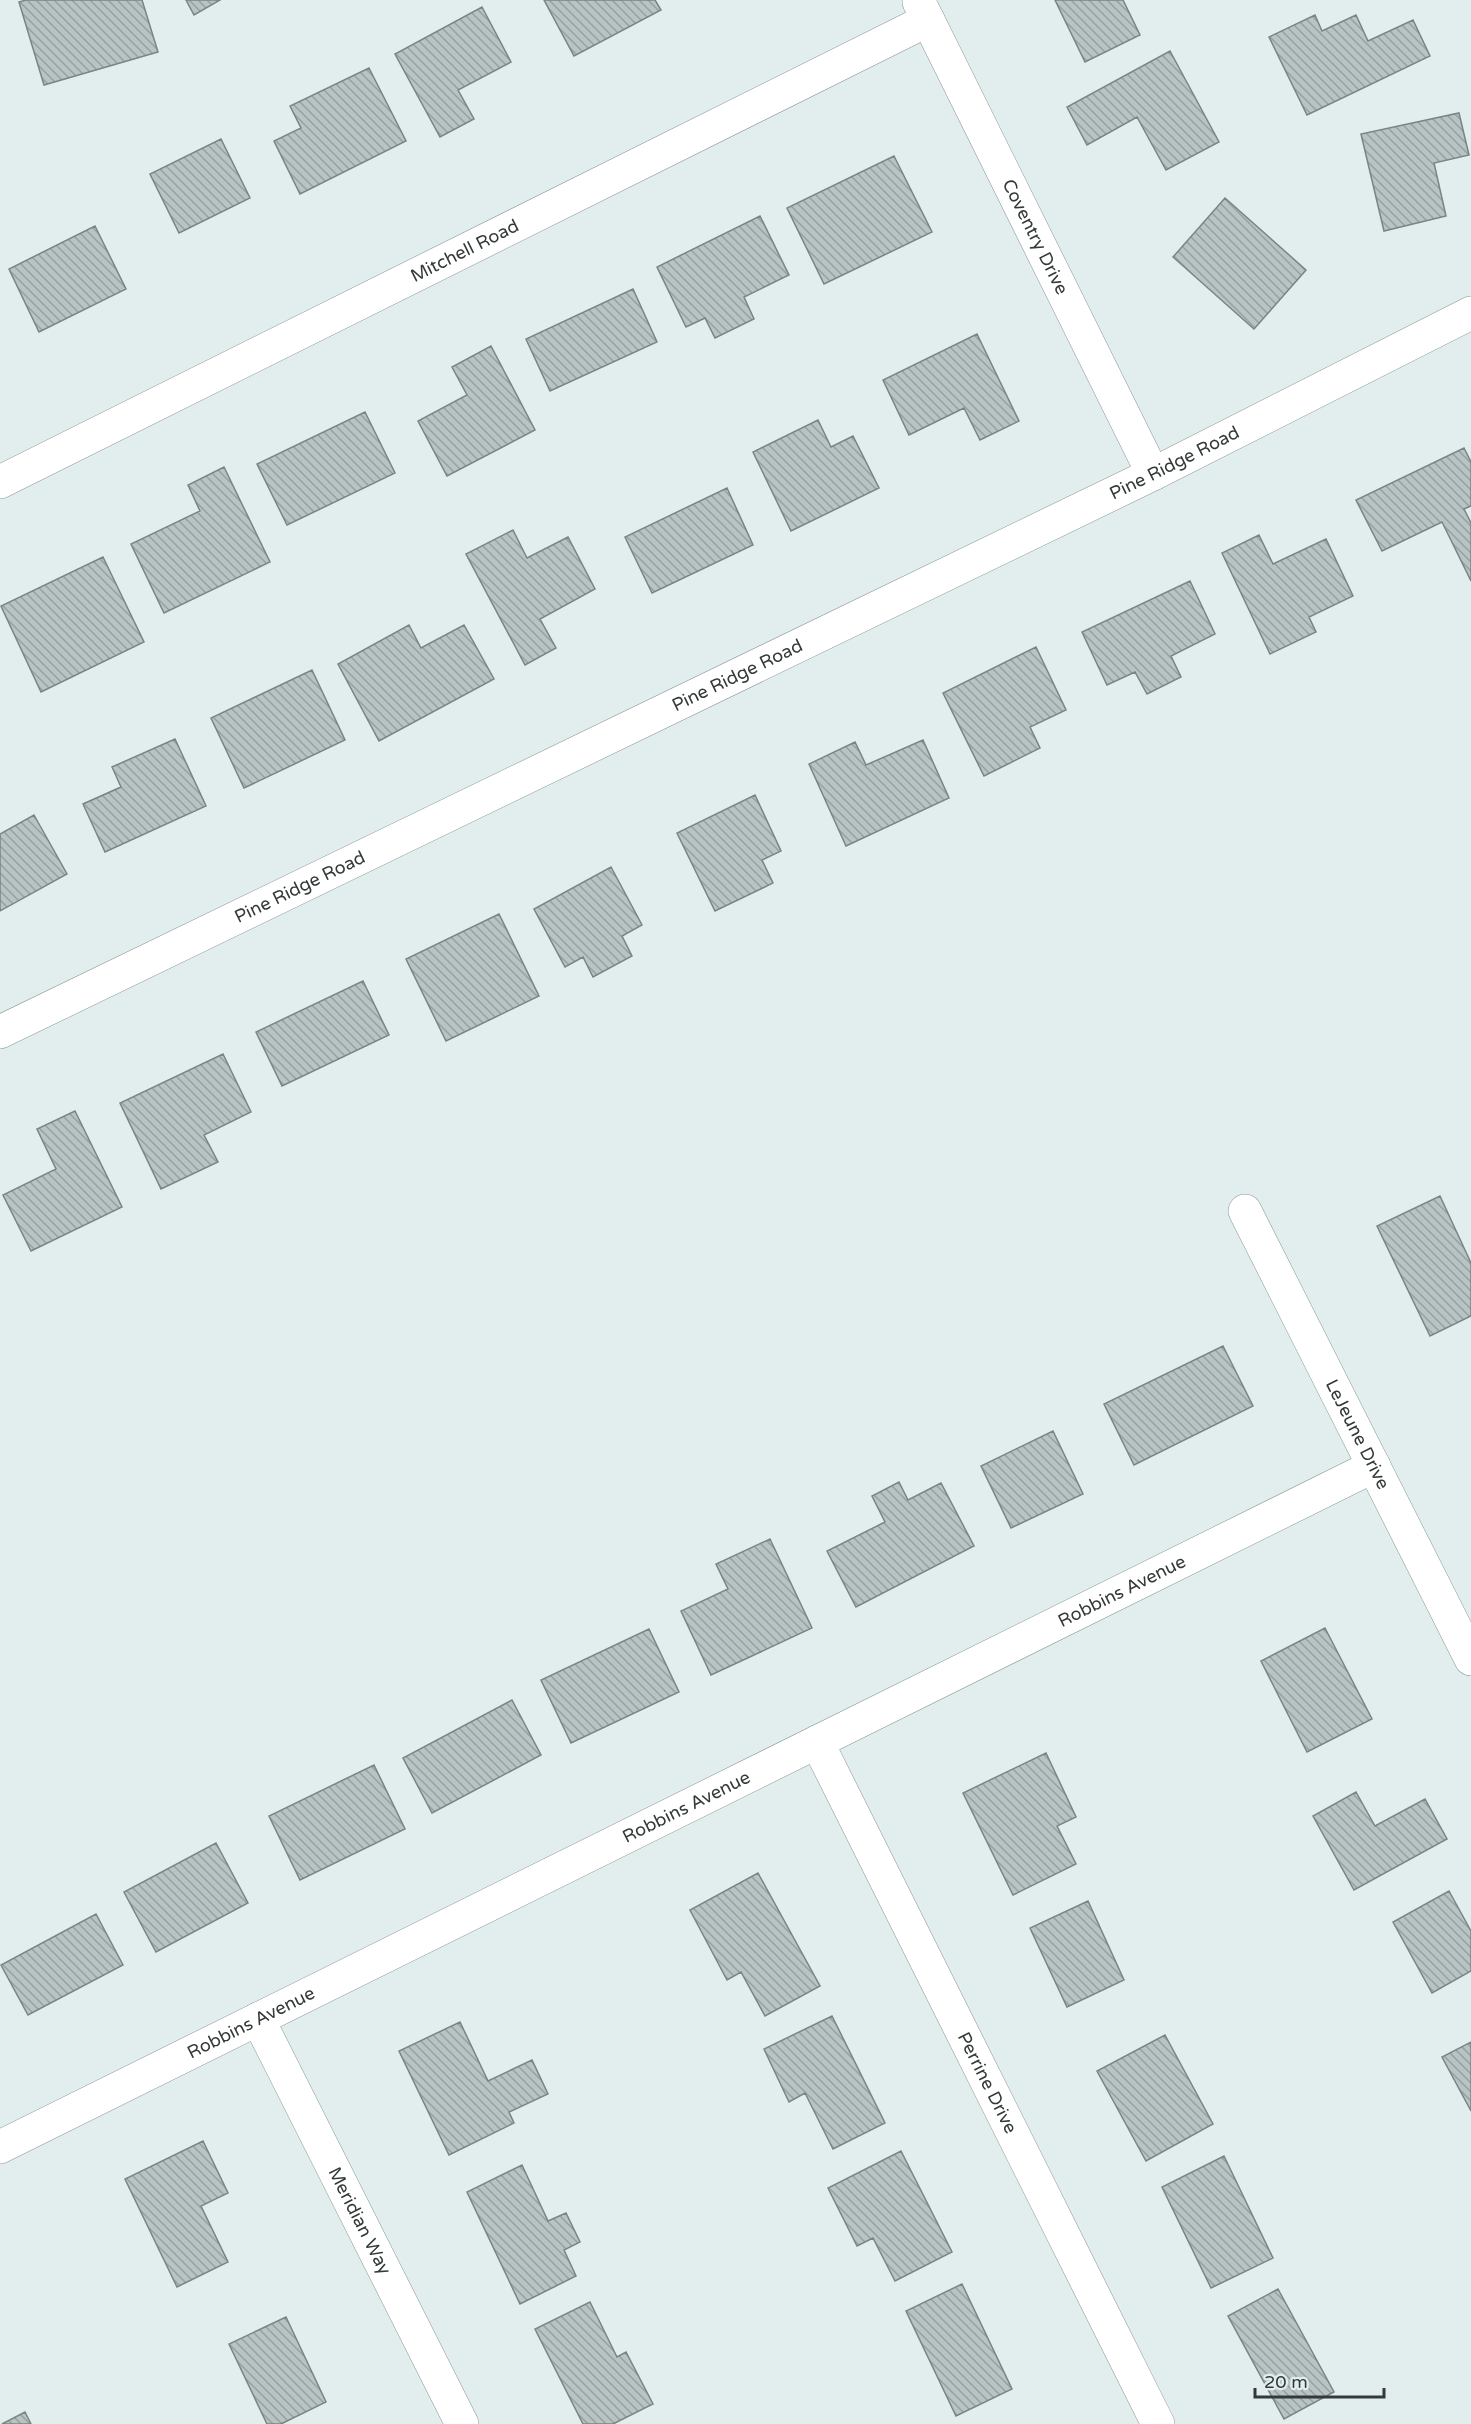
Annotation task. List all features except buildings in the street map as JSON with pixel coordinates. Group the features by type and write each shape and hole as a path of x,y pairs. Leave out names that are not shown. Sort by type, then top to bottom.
{"street":[{"name":"Coventry Drive","path":"923,10 1153,474"},
{"name":"Mitchell Road","path":"0,482 923,10"},
{"name":"Pine Ridge Road","path":"0,1032 1153,474 1471,313"},
{"name":"LeJeune Drive","path":"1245,1211 1471,1659"},
{"name":"Robbins Avenue","path":"0,2147 1374,1466"},
{"name":"Perrine Drive","path":"818,1742 1158,2424"},
{"name":"Meridian Way","path":"258,2019 462,2424"}]}
